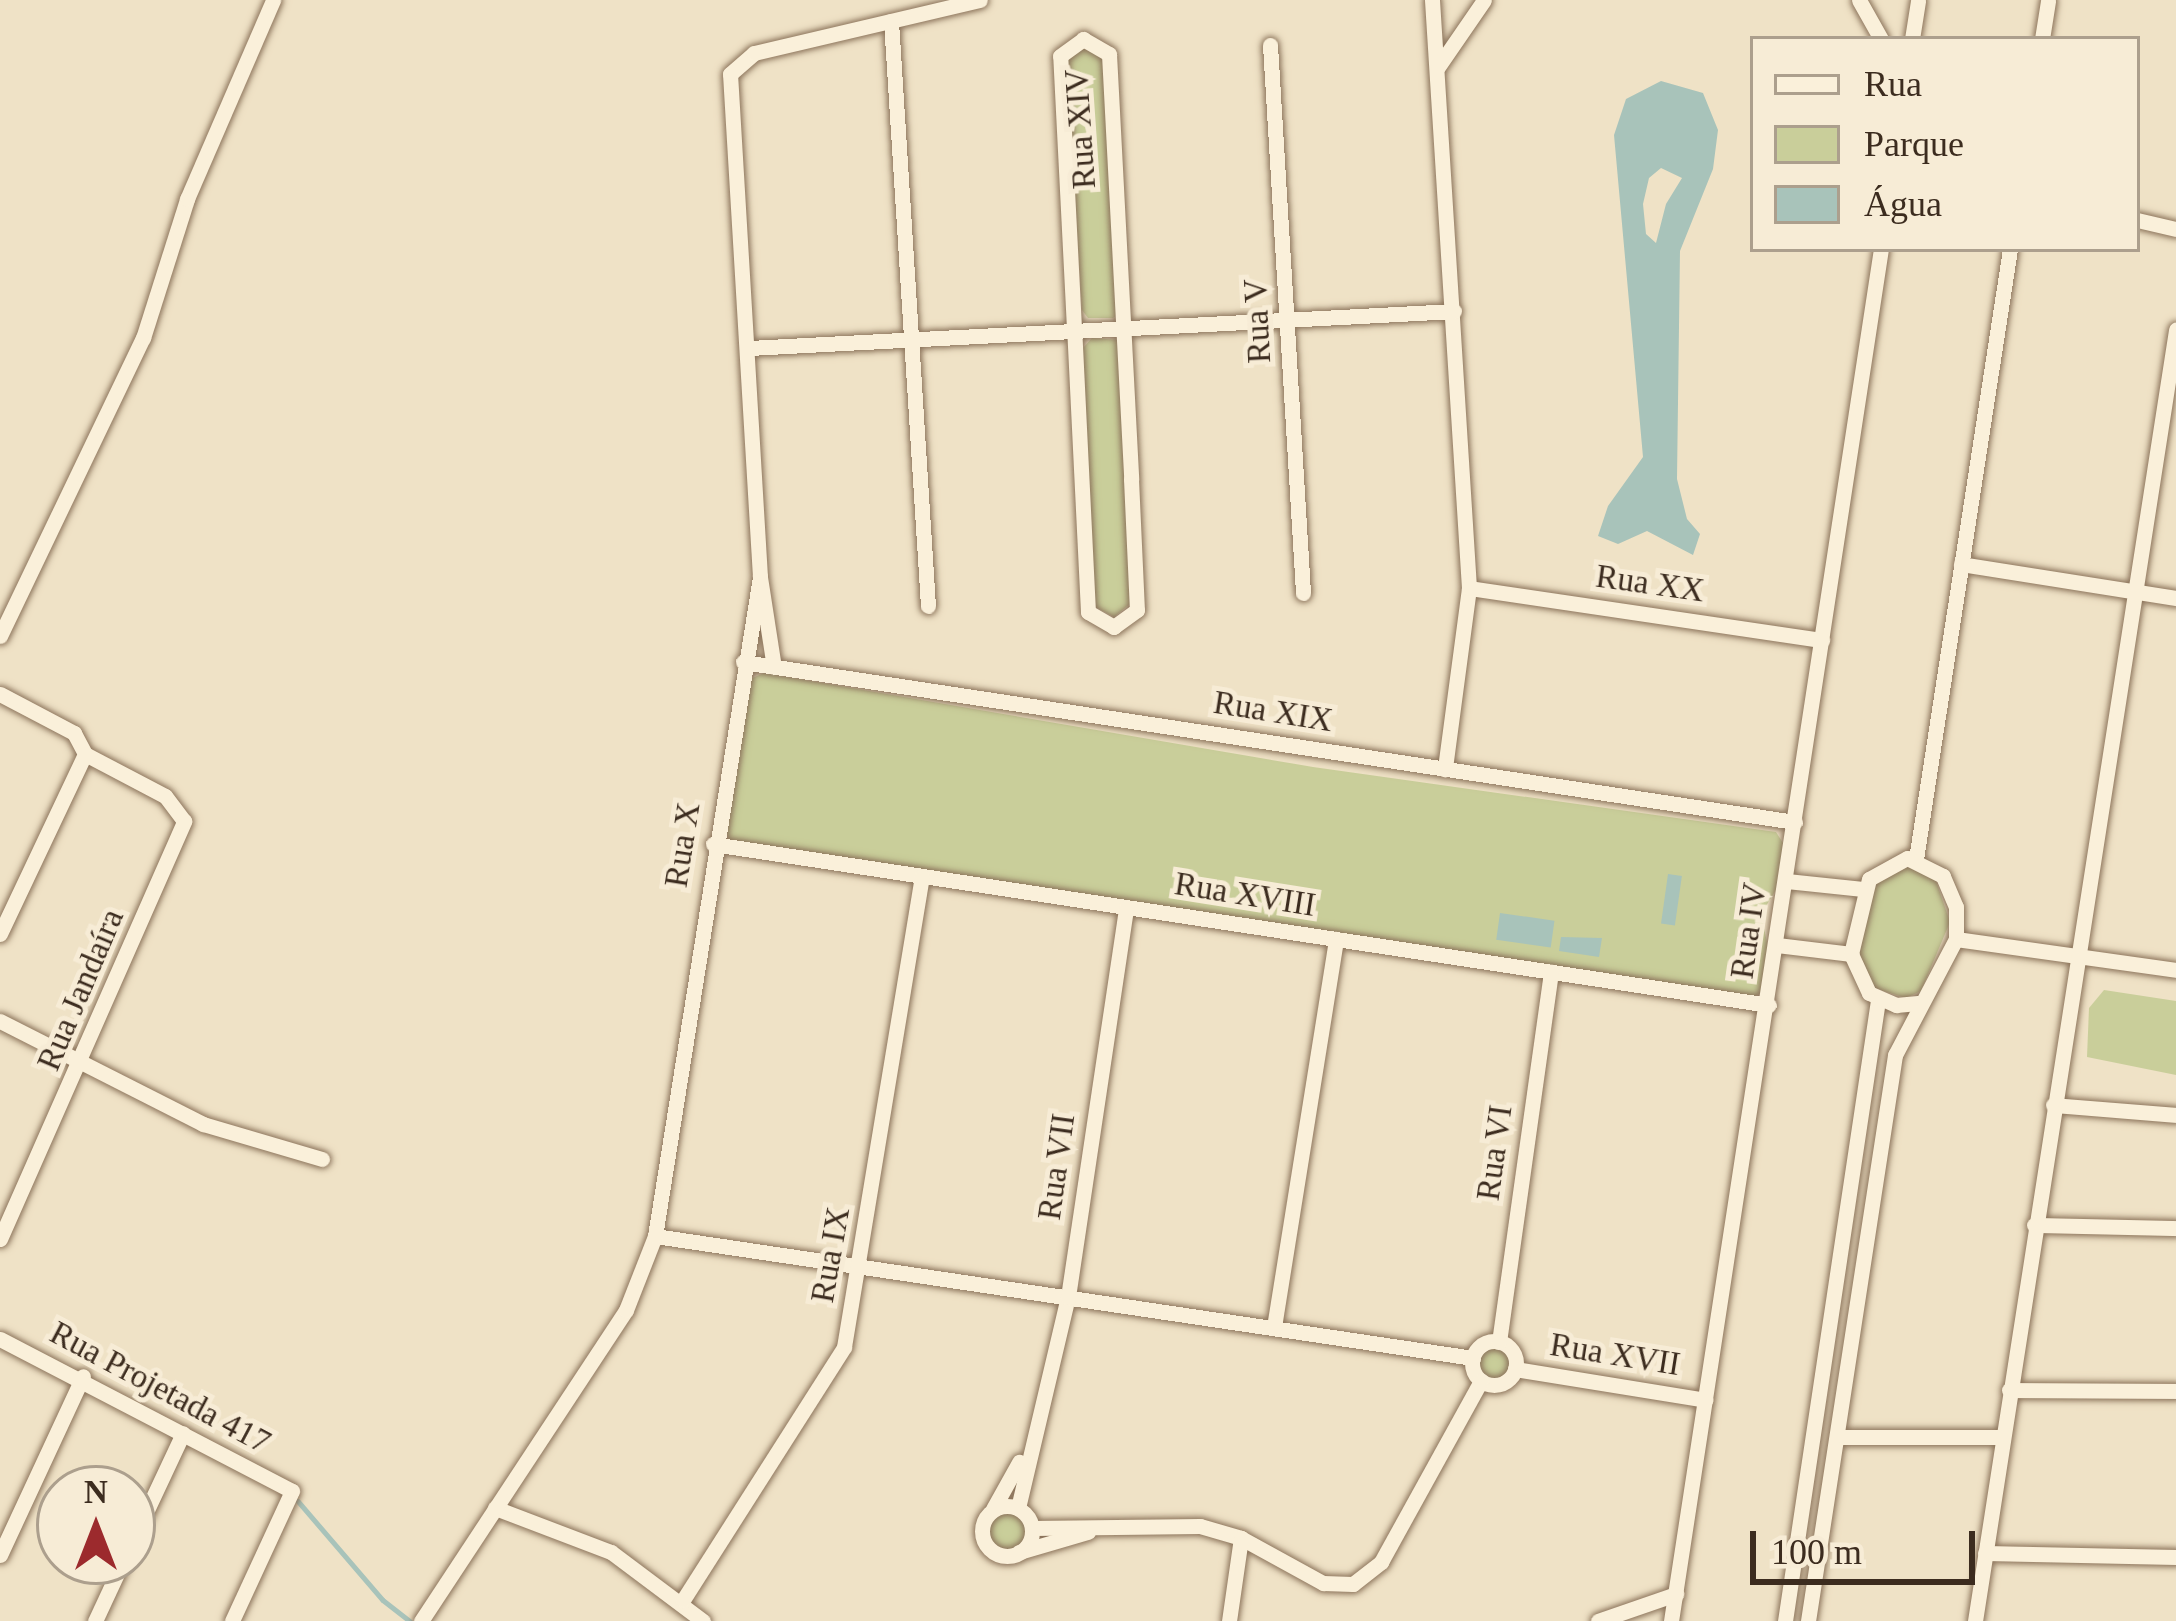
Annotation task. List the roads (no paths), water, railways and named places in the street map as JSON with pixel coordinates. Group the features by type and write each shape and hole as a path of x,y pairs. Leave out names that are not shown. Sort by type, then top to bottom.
{"street":[{"path":"0,636 143,338 187,200 273,0"},
{"path":"928,606 891,21 980,0"},
{"path":"1432,0 1468,588 1445,769"},
{"path":"1437,69 1484,0"},
{"path":"1859,0 1879,36"},
{"path":"1912,36 1918,0"},
{"path":"2042,36 2048,0"},
{"name":"Rua X","path":"422,1621 626,1310 655,1236 713,844 760,577 730,74 741,59 891,21"},
{"name":"Rua XIV","path":"1083,39 1108,54 1123,326 1137,610 1114,627 1088,612 1074,328 1060,56 1083,39"},
{"name":"Rua V","path":"1270,45 1303,593"},
{"path":"2140,221 2176,229"},
{"name":"Rua IV","path":"1671,1621 1882,252"},
{"path":"1916,859 2009,252"},
{"path":"749,348 1288,316 1454,311"},
{"path":"1975,1621 2073,956 2176,330"},
{"path":"1961,564 2176,598"},
{"path":"760,577 774,667"},
{"name":"Rua XX","path":"1468,588 1822,640"},
{"name":"Rua XIX","path":"742,662 1795,822"},
{"path":"0,694 74,733 83,761 0,934"},
{"name":"Rua Jandaíra","path":"0,1239 83,1064 182,829 182,812 165,796 83,761"},
{"name":"Rua XVIII","path":"713,844 1768,1005"},
{"path":"1808,1621 1895,1055 1918,1003 1946,971 1956,939 1954,897 1934,867 1916,859 1884,865 1863,889 1851,954 1863,986 1878,1000 1918,1003"},
{"name":"Rua IX","path":"682,1600 836,1363 862,1263 922,876"},
{"path":"1787,881 1863,889"},
{"name":"Rua VII","path":"1035,1433 1068,1297 1126,907"},
{"path":"1274,1327 1336,939"},
{"path":"1956,939 2176,970"},
{"path":"1777,945 1851,954"},
{"name":"Rua VI","path":"1499,1342 1551,972"},
{"path":"1785,1621 1878,1000"},
{"path":"0,1021 203,1124 322,1159"},
{"path":"2053,1105 2176,1115"},
{"path":"2034,1225 2176,1228"},
{"path":"655,1236 862,1263 1473,1358"},
{"name":"Rua Projetada 417","path":"0,1339 83,1376 292,1491 232,1621"},
{"path":"1473,1358 1486,1343 1499,1342"},
{"name":"Rua XVII","path":"1499,1342 1511,1349 1516,1369"},
{"path":"1032,1528 1175,1522 1241,1538 1330,1586 1362,1580 1381,1562 1481,1381 1473,1358"},
{"name":"Rua XVII","path":"1516,1369 1706,1400"},
{"name":"Rua XVII","path":"1481,1381 1502,1384 1516,1369"},
{"path":"0,1555 83,1376"},
{"path":"2009,1390 2176,1391"},
{"path":"156,1491 183,1433"},
{"path":"1032,1528 1018,1508 1035,1433"},
{"path":"1035,1433 982,1523 985,1544 1002,1556 1102,1526"},
{"path":"1837,1437 2000,1437"},
{"path":"495,1508 611,1552 682,1600 703,1621"},
{"path":"992,1510 1018,1508"},
{"path":"1018,1553 1032,1528"},
{"path":"1229,1621 1241,1538"},
{"path":"1985,1553 2176,1557"},
{"path":"95,1621 112,1585"},
{"path":"1598,1621 1676,1594"}],"water":[{"path":"1661,81 1703,93 1718,130 1713,169 1680,251 1677,479 1687,519 1700,534 1693,555 1647,531 1618,544 1598,536 1608,506 1643,457 1614,135 1626,99","holes":["1661,168 1682,178 1666,204 1656,243 1646,234 1643,204 1649,178"]},
{"path":"1668,874 1682,876 1675,925 1661,924"},
{"path":"1500,913 1554,921 1551,947 1496,940"},
{"path":"1561,937 1602,938 1599,957 1559,951"}],"waterway":[{"path":"298,1501 383,1600 410,1621"}]}
